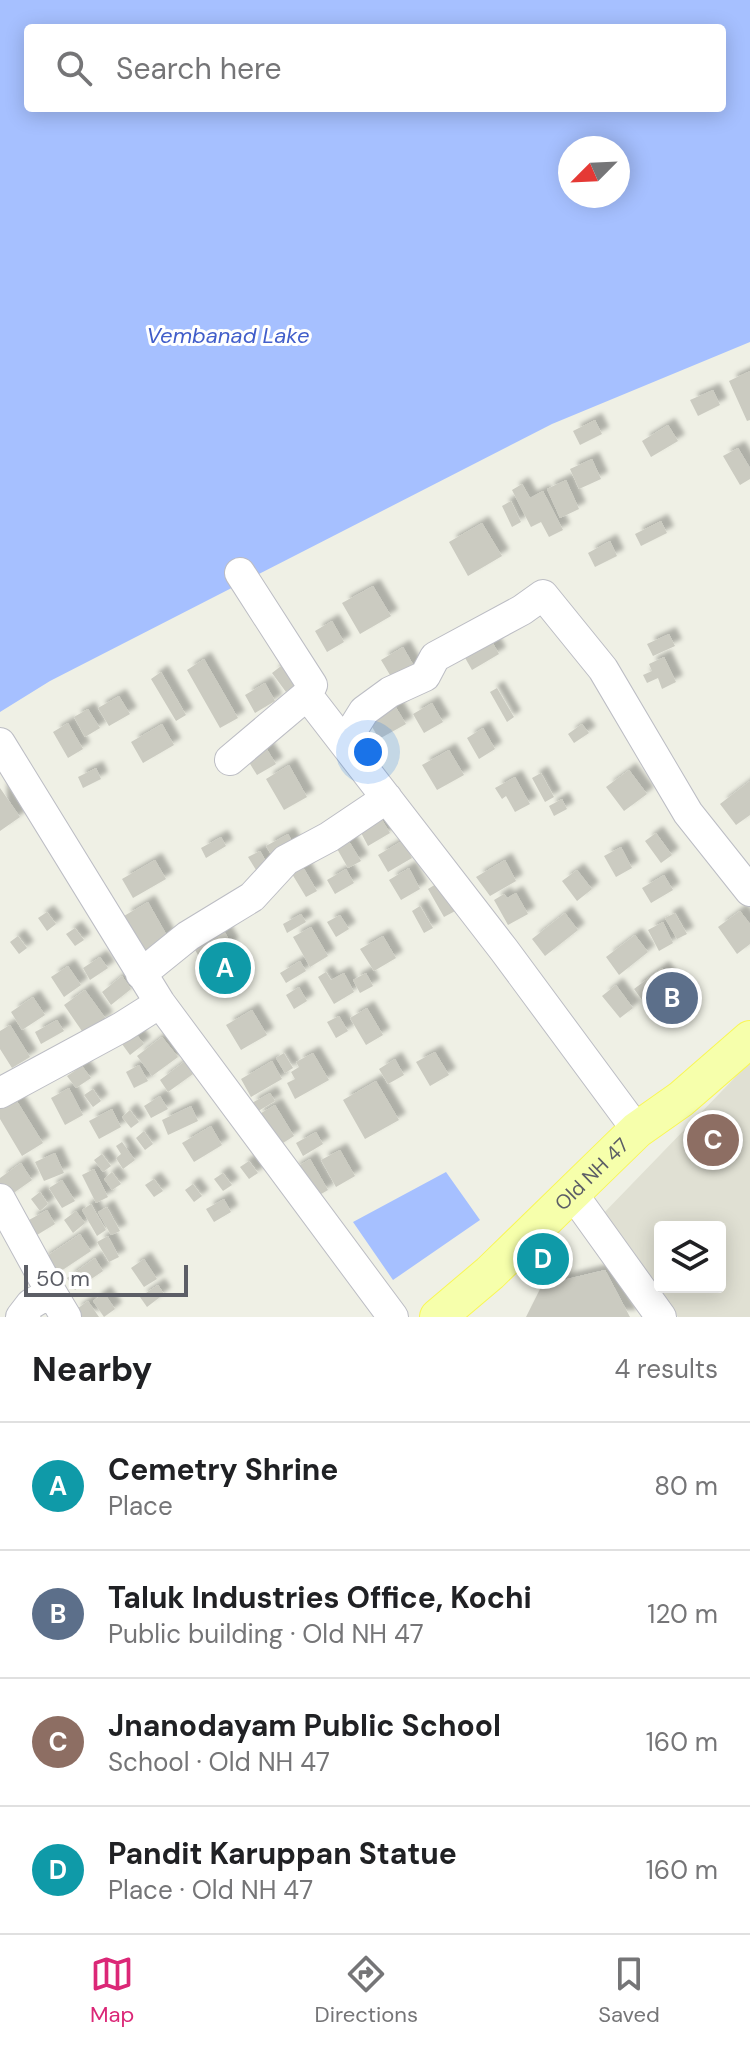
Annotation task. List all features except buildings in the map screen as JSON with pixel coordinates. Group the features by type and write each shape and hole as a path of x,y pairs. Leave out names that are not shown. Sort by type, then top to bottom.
{"main road":[{"name":"Old NH 47","path":"438,1317 490,1273 637,1130 681,1099 750,1039"}],"street":[{"path":"230,760 307,695 312,685 240,573"},
{"path":"344,743 364,711 390,692 425,676 435,657 522,610 543,595 603,669 688,813 750,891"},
{"path":"307,695 637,1130"},
{"path":"0,743 160,1003 393,1317"},
{"path":"141,974 188,936 252,897 286,860 329,837 387,798"},
{"path":"0,1093 160,1003"},
{"path":"572,1193 661,1317"},
{"path":"0,1199 58,1304 31,1304 21,1317"}],"shaded area":[{"path":"750,1062 750,1317 678,1317 659,1293 726,1293 726,1221 654,1221 654,1286 600,1217"}],"water":[{"name":"Vembanad Lake","path":"0,0 750,0 750,342 552,424 50,681 0,712"},
{"path":"446,1172 480,1220 393,1280 353,1222"}],"place":[{"name":"Cemetry Shrine","path":"225,968"},
{"name":"Taluk Industries Office, Kochi","path":"672,998"},
{"name":"Jnanodayam Public School","path":"713,1140"},
{"name":"Pandit Karuppan Statue","path":"543,1259"}]}
